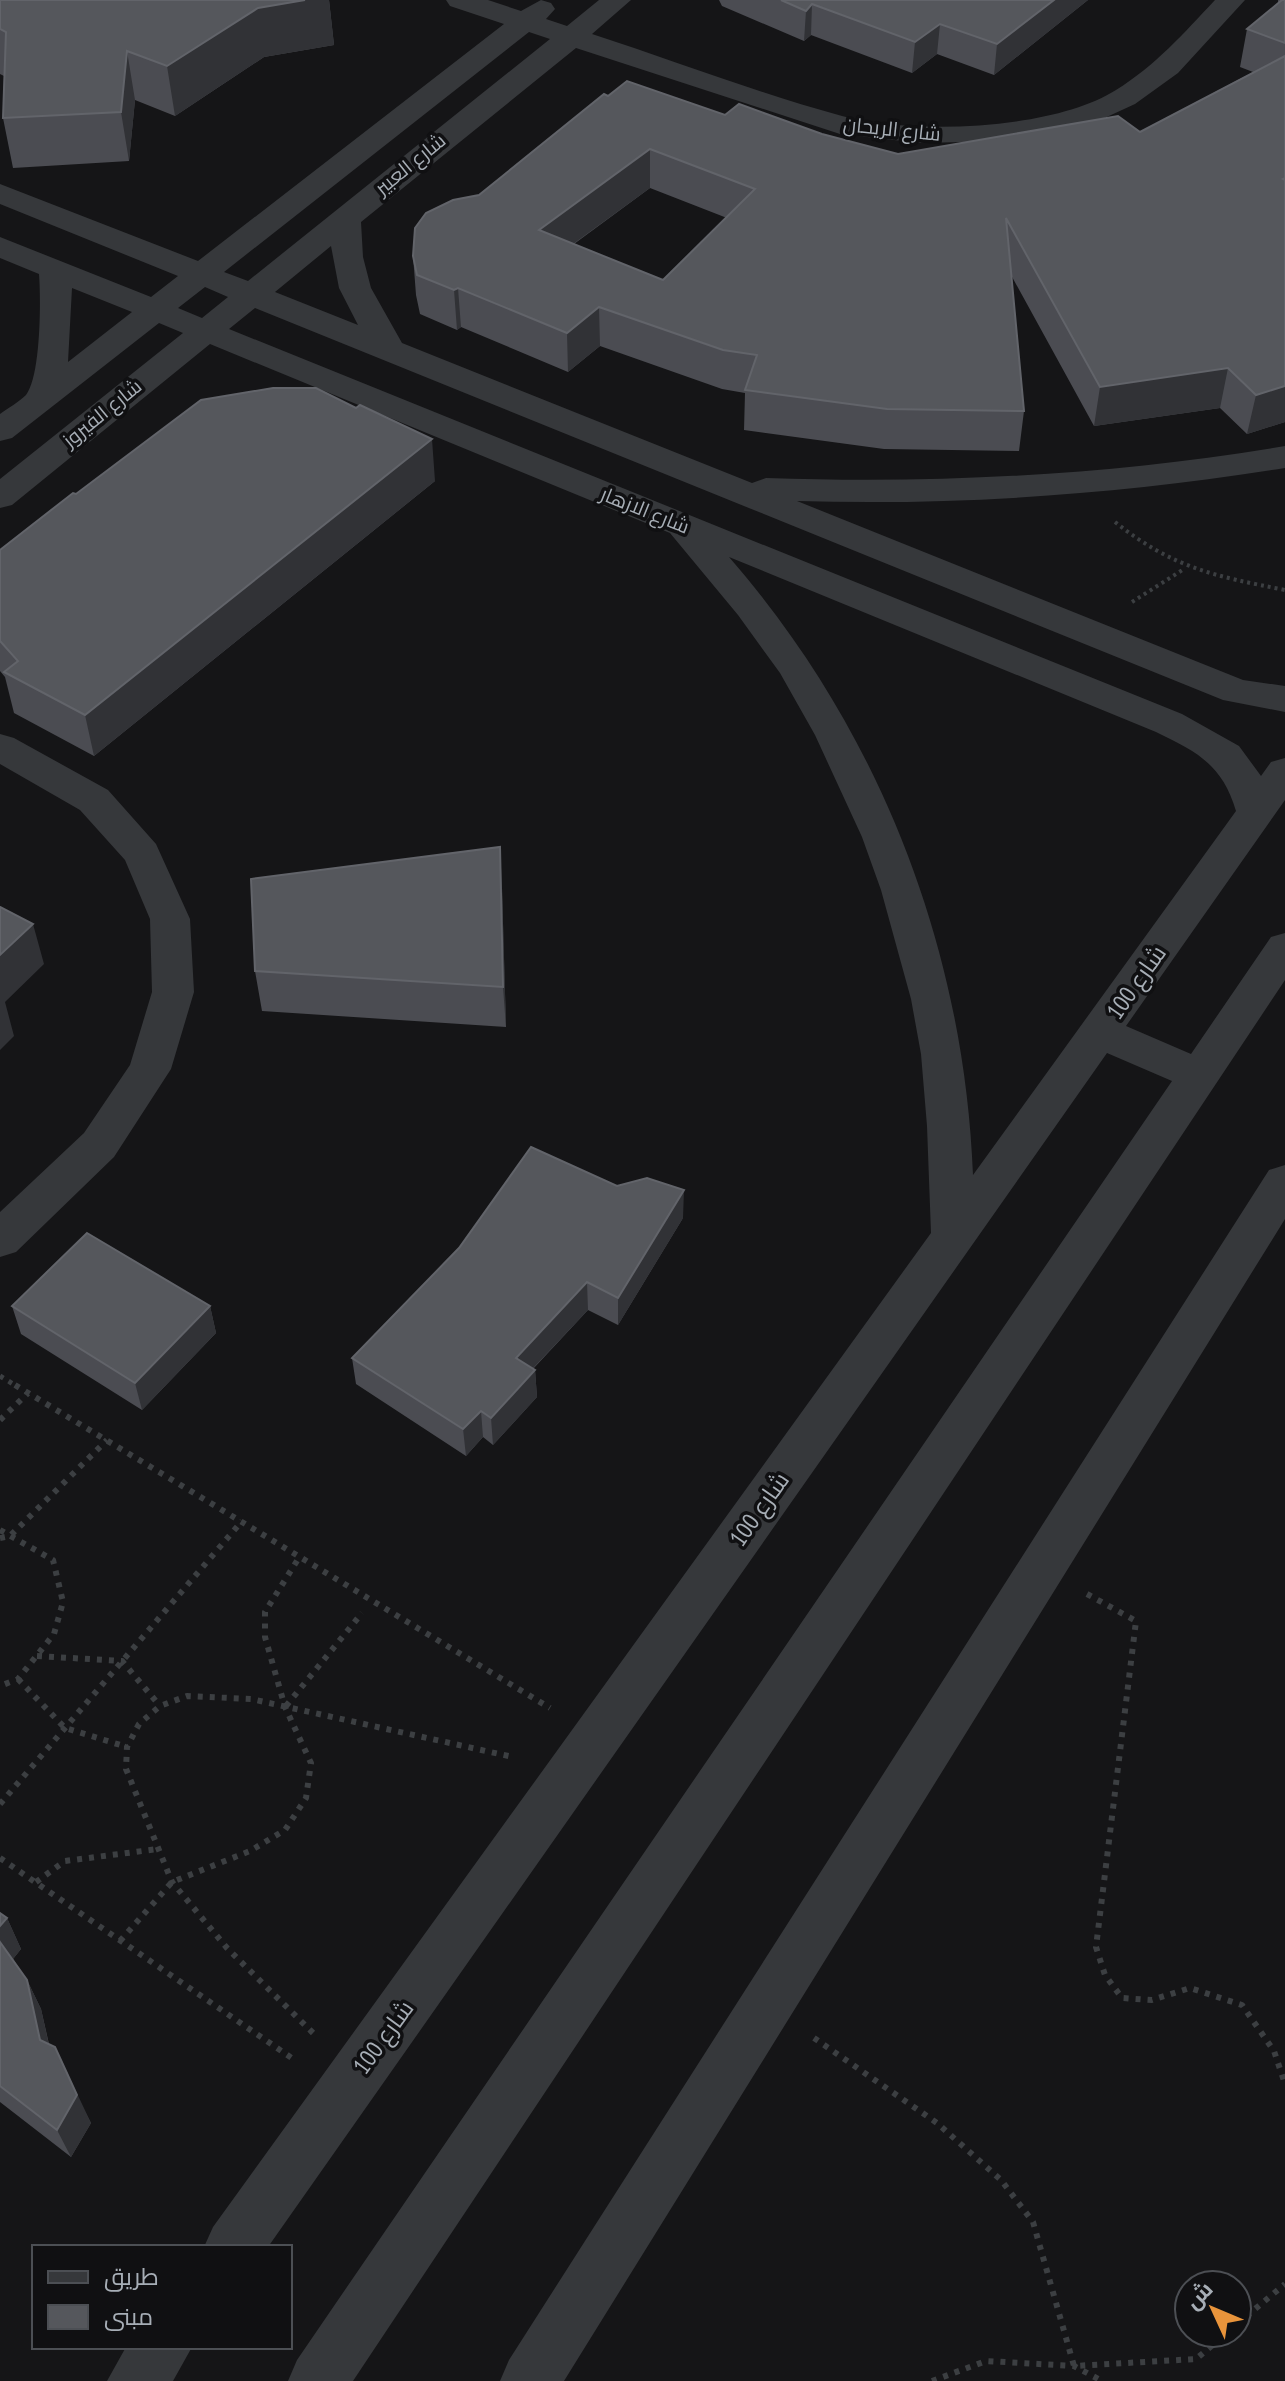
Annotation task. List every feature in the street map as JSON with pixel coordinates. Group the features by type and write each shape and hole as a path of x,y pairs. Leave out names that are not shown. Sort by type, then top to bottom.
{"street":[{"name":"شارع الريحان","path":"460,0 840,125 899,134 961,136 1021,130 1076,118 1123,99 1158,75 1231,0"},
{"name":"شارع العبير","path":"157,310 553,0"},
{"name":"شارع العبير","path":"205,329 617,0"},
{"path":"0,193 1236,691 1285,699"},
{"path":"345,216 346,261 360,306 390,350"},
{"name":"شارع الازهار","path":"0,247 1169,723 1203,739 1231,760 1249,785 1256,812"},
{"path":"43,397 57,331 54,269"},
{"name":"شارع الفيروز","path":"0,431 157,310"},
{"name":"شارع الفيروز","path":"0,497 205,329"},
{"path":"731,487 933,493 1074,487 1285,457"},
{"path":"680,524 746,600 806,684 857,776 898,878 929,989 948,1108 953,1238"},
{"path":"1169,723 1190,719 1205,708 1209,694 1203,678"},
{"path":"0,747 94,800 142,854 170,919 173,992 150,1069 99,1145 0,1239"},
{"name":"شارع 100","path":"234,2245 1285,771"},
{"path":"318,2381 1285,948"},
{"path":"1100,1032 1199,1075"},
{"path":"530,2381 1285,1182"},
{"path":"137,2381 161,2349"}],"path":[{"path":"1074,487 1137,542 1163,559 1208,575 1285,590"},
{"path":"0,1376 300,1556 585,1753"},
{"path":"0,1420 28,1393"},
{"path":"0,1538 10,1536 107,1440"},
{"path":"0,1804 242,1521"},
{"path":"0,1530 53,1560 63,1602 54,1634 18,1679 0,1686"},
{"path":"120,1941 172,1882 250,1851 285,1830 306,1798 311,1763 285,1707 265,1637 265,1612 300,1556"},
{"path":"1042,1569 1136,1621 1096,1947 1100,1967 1109,1984 1122,1998 1152,2000 1190,1988 1242,2005 1274,2051 1285,2084"},
{"path":"285,1707 362,1613"},
{"path":"37,1656 122,1661 160,1706"},
{"path":"18,1679 65,1728 127,1747"},
{"path":"349,2084 172,1882 126,1769 127,1747 139,1724 160,1706 187,1696 251,1699 285,1707 585,1753"},
{"path":"36,1882 65,1861 158,1849"},
{"path":"0,1858 120,1941 349,2084"},
{"path":"767,2006 937,2123 1001,2180 1033,2222 1074,2366 1102,2381"},
{"path":"1253,2311 1285,2284"},
{"path":"932,2381 986,2361 1074,2366 1196,2359 1208,2349"}],"building":[{"path":"0,0 305,0 258,8 167,66 127,51 121,112 3,118 6,32 0,29"},
{"path":"781,0 1054,0 997,44 940,24 915,42 812,4 806,11"},
{"path":"1285,0 1285,43 1247,29"},
{"path":"1285,56 1285,386 1256,395 1228,368 1100,387 1006,218 1024,411 887,409 745,390 757,355 723,350 599,307 567,333 458,288 454,290 417,275 413,256 415,228 426,213 453,200 479,195 604,94 608,96 627,81 725,115 739,104 822,134 898,154 1118,116 1140,132","holes":["650,149 755,189 663,280 539,230"]},
{"path":"273,388 316,388 432,439 85,715 4,672 18,661 0,641 0,550 201,400"},
{"path":"500,847 503,987 255,971 251,879"},
{"path":"0,907 33,924 0,955"},
{"path":"531,1147 617,1186 647,1178 684,1190 618,1298 587,1282 516,1358 535,1370 491,1418 481,1411 463,1429 352,1358 459,1248"},
{"path":"87,1233 210,1306 135,1383 12,1306"},
{"path":"0,1913 7,1918 0,1926"},
{"path":"0,1942 27,1980 40,2040 55,2047 77,2095 57,2130 0,2086"}]}
